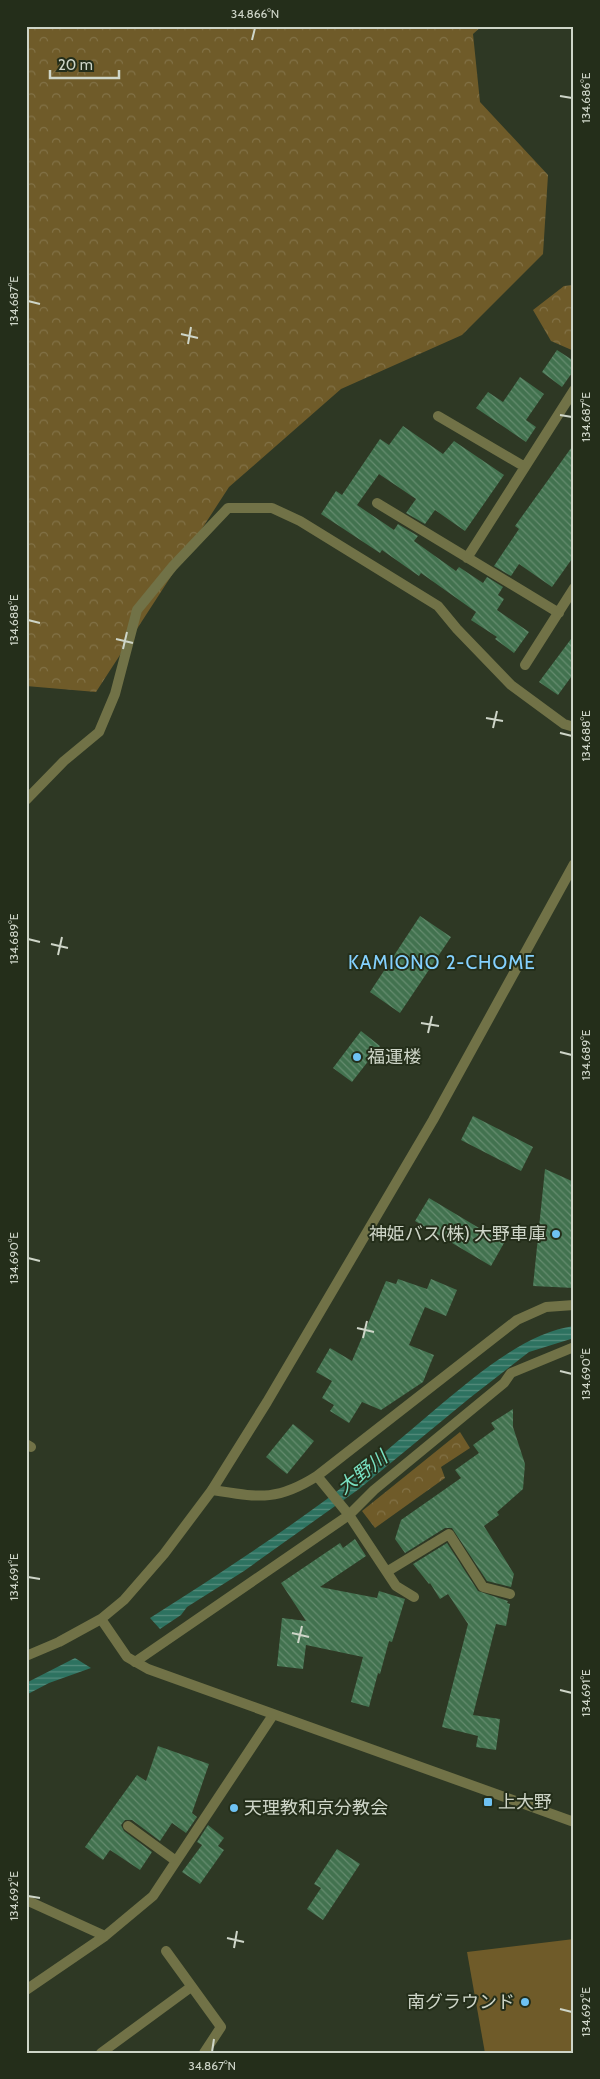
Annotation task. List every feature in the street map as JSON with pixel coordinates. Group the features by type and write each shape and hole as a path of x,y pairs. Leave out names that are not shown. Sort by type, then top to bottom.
{"street":[{"path":"467,558 574,390"},
{"path":"438,416 525,467"},
{"path":"377,503 559,613"},
{"path":"26,800 64,761 99,732 115,694 138,610 173,566 228,508 272,508 293,518 438,606 457,629 511,685 564,724 574,727"},
{"path":"525,665 574,588"},
{"path":"26,1656 59,1642 101,1619 124,1600 188,1523 212,1490 267,1402 433,1120 574,864"},
{"path":"212,1490 272,1496 301,1486 317,1476 517,1320 546,1307 574,1305"},
{"path":"135,1662 349,1515 374,1490 504,1383 511,1373 574,1347"},
{"path":"317,1476 349,1515 388,1571 396,1586 414,1597"},
{"path":"388,1571 449,1534 483,1587 510,1594"},
{"path":"101,1619 126,1657 148,1669 574,1822"},
{"path":"26,1990 106,1936 153,1896 273,1714"},
{"path":"128,1826 176,1861"},
{"path":"26,1900 106,1936"},
{"path":"166,1951 221,2027 204,2053"},
{"path":"101,2053 192,1987"}],"green space":[{"path":"26,26 482,26 473,34 480,102 548,175 543,254 462,335 341,389 229,487 96,692 26,686"},
{"path":"574,285 574,351 551,341 533,310 564,286"},
{"path":"460,1432 470,1448 441,1467 445,1478 375,1528 362,1511"},
{"name":"南グラウンド","path":"574,1939 574,2053 485,2053 467,1952"}],"water":[{"name":"大野川","path":"574,1326 574,1338 529,1352 359,1489 244,1571 187,1607 181,1615 160,1629 150,1618 240,1560 327,1499 502,1357 538,1337"},
{"path":"75,1658 91,1668 49,1683 26,1695 26,1683"}],"building":[{"path":"557,350 574,361 574,370 562,387 542,372"},
{"path":"520,377 544,394 526,420 536,427 526,442 476,408 488,392 503,402"},
{"path":"403,426 443,454 454,441 504,475 465,531 435,510 425,524 406,513 416,499 379,474 357,505 394,530 398,524 418,536 414,541 456,571 459,567 483,583 487,577 503,587 498,595 504,599 497,610 529,632 514,653 495,639 497,637 471,620 476,612 421,573 419,576 382,550 380,553 321,514 336,491 342,495 380,439 389,445"},
{"path":"574,444 574,556 552,587 519,564 511,576 494,566 519,529 515,526"},
{"path":"574,635 574,673 558,695 539,682"},
{"path":"420,916 451,937 400,1013 370,992"},
{"path":"361,1031 380,1046 352,1082 333,1068"},
{"path":"473,1116 533,1147 521,1171 461,1140"},
{"name":"神姫バス(株) 大野車庫","path":"545,1169 574,1182 574,1288 533,1286"},
{"path":"429,1198 504,1243 491,1266 415,1221"},
{"path":"398,1279 427,1289 431,1279 457,1290 446,1316 425,1307 409,1345 434,1355 423,1382 381,1410 362,1402 349,1423 330,1411 334,1405 322,1398 332,1381 316,1372 330,1348 352,1361 386,1281 396,1284"},
{"path":"513,1409 513,1427 525,1464 523,1489 497,1512 499,1515 484,1526 514,1574 511,1587 487,1581 452,1528 445,1528 405,1553 395,1539 401,1520 461,1478 455,1470 479,1453 473,1445 495,1429 491,1423"},
{"path":"293,1424 314,1441 287,1474 266,1457"},
{"path":"355,1539 366,1556 320,1587 377,1598 379,1591 405,1599 392,1642 389,1641 380,1674 378,1673 369,1707 351,1702 363,1657 306,1645 303,1669 277,1666 282,1618 306,1621 281,1583 340,1543 343,1548"},
{"path":"447,1543 478,1591 508,1601 507,1603 510,1604 506,1626 496,1624 473,1715 500,1719 496,1750 476,1747 478,1736 442,1727 468,1624 448,1594 440,1599 430,1583 413,1564"},
{"path":"158,1746 209,1764 192,1813 197,1817 186,1833 172,1823 160,1841 132,1820 125,1820 121,1825 124,1831 152,1852 140,1870 110,1850 103,1860 85,1847 137,1775 146,1781"},
{"path":"208,1825 224,1838 218,1846 224,1850 200,1884 182,1872 202,1845 197,1842"},
{"path":"337,1849 360,1864 323,1920 307,1909 321,1888 314,1884"}],"place":[{"name":"福運楼","path":"357,1057"},
{"name":"神姫バス(株) 大野車庫","path":"556,1234"},
{"name":"上大野","path":"488,1802"},
{"name":"天理教和京分教会","path":"234,1808"},
{"name":"南グラウンド","path":"525,2002"}],"district":[{"name":"KAMIONO 2-CHOME","path":"442,962"}]}
